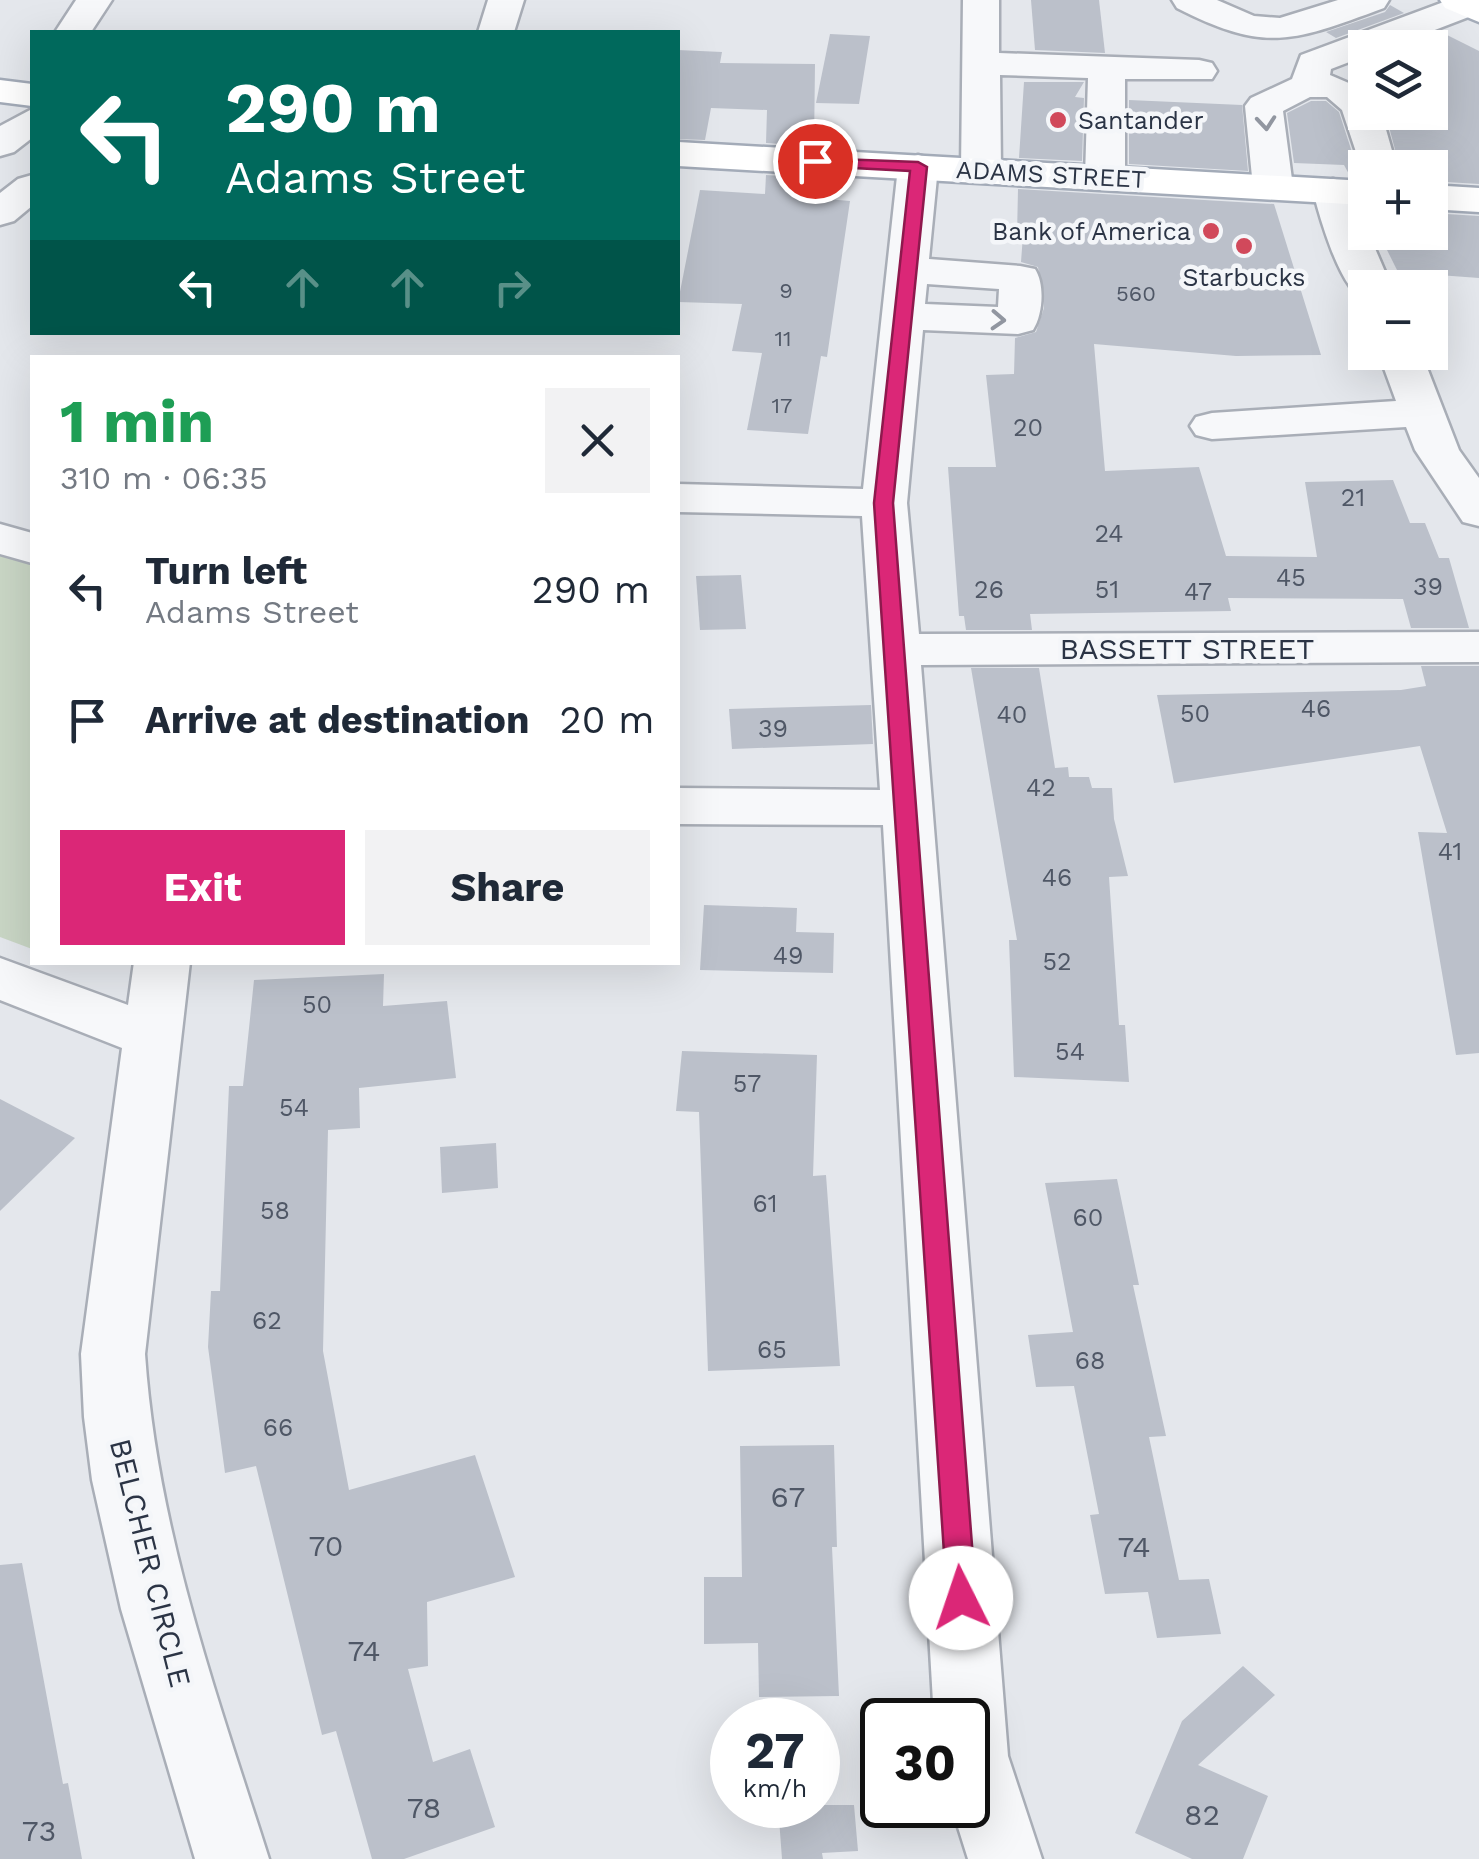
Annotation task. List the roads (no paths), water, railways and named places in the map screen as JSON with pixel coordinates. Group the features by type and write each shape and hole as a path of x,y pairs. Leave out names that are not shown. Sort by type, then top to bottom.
{"main road":[{"name":"ADAMS STREET","path":"680,154 1348,192"},
{"path":"1448,198 1479,200"}],"street":[{"path":"73,30 94,0"},
{"path":"497,30 506,0"},
{"path":"981,0 981,170"},
{"path":"1190,0 1238,26 1261,32 1298,26 1371,0"},
{"path":"1252,0 1298,26"},
{"path":"1424,30 1471,9"},
{"path":"1309,85 1314,63 1348,53"},
{"path":"981,63 1198,70"},
{"path":"1105,177 1107,68"},
{"path":"1274,188 1264,106 1309,85 1352,96 1364,110 1374,150"},
{"path":"26,99 0,148 30,159"},
{"path":"918,167 884,503 972,1756 1005,1859"},
{"path":"0,213 30,189"},
{"path":"1348,196 1342,223 1348,236"},
{"path":"900,316 1018,321 1020,278 906,270"},
{"path":"1406,370 1443,460 1479,512"},
{"path":"1212,426 1423,414"},
{"path":"680,498 884,503"},
{"path":"0,538 30,548"},
{"name":"BASSETT STREET","path":"896,650 1479,647"},
{"path":"680,806 906,808"},
{"name":"BELCHER CIRCLE","path":"162,965 113,1354 114,1414 130,1509 232,1859"},
{"path":"0,978 152,1037"}],"place":[{"name":"Santander","path":"1058,120"},
{"name":"Bank of America","path":"1211,231"},
{"name":"Starbucks","path":"1244,246"}]}
